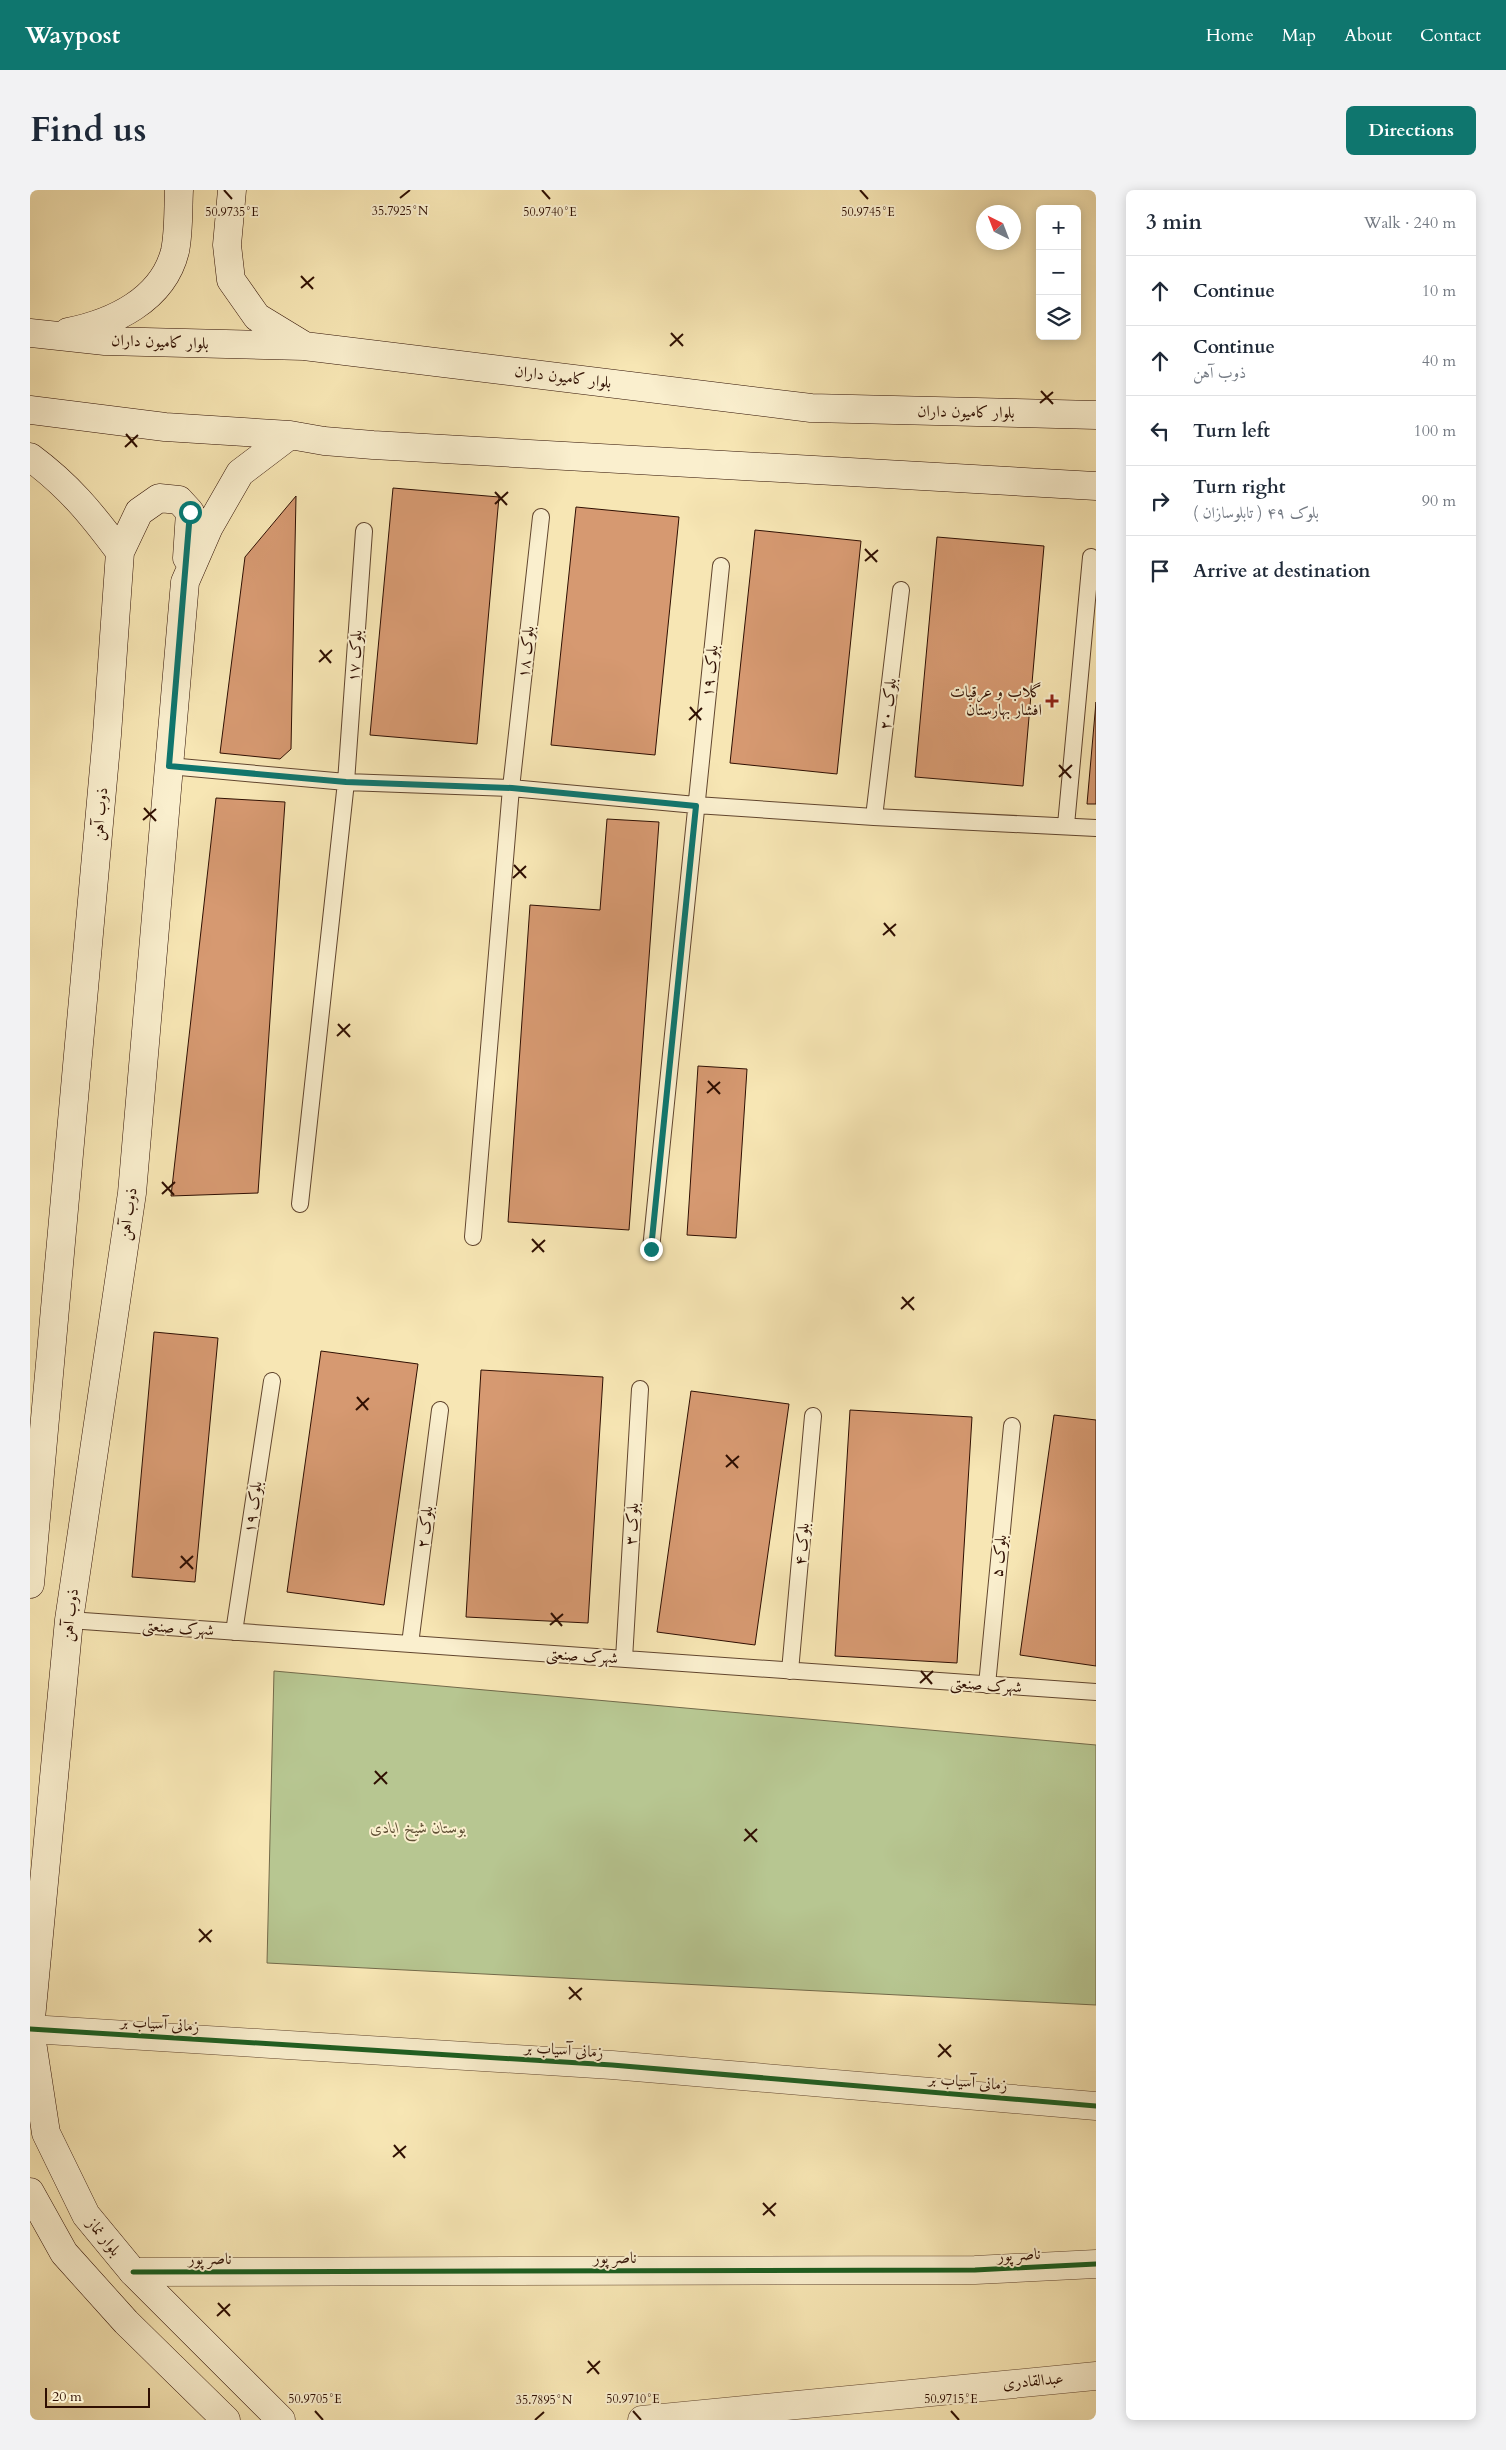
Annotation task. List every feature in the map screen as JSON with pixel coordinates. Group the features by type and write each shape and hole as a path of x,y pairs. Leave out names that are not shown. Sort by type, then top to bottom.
{"main road":[{"path":"41,334 94,327 141,303 160,283 175,252 179,190"},
{"path":"232,190 227,245 231,280 257,317 304,346"},
{"name":"بلوار کامیون داران","path":"41,334 105,341 304,346 811,408 1096,415"},
{"path":"30,410 165,427 290,435 324,441 1096,486"},
{"name":"ذوب آهن","path":"30,2029 68,1620 132,1193 185,582 209,527 240,473 290,435"},
{"path":"30,457 60,480 95,518 120,552 138,512 159,498 179,500 190,512 185,582"},
{"name":"ذوب آهن","path":"30,1584 107,736 120,552"},
{"name":"زمانی آسیاب بر","path":"30,2029 612,2065 1096,2106"},
{"name":"بلوار نماز","path":"30,2029 46,2133 86,2215 133,2272 281,2420"},
{"path":"30,2192 64,2254 126,2322 226,2420"},
{"name":"ناصر پور","path":"133,2272 975,2270 1096,2264"},
{"name":"عبدالقادری","path":"642,2420 1096,2376"}],"lane":[{"name":"بلوک ۱۸","path":"473,1237 512,788 541,517"},
{"name":"بلوک ۱۷","path":"300,1204 346,782 364,531"},
{"path":"1066,825 1091,557"},
{"name":"بلوک ۱۹","path":"651,1249 721,566"},
{"name":"بلوک ۲۰","path":"874,817 901,590"},
{"path":"169,766 346,782 512,788 696,806 1096,828"},
{"name":"بلوک ۱۹","path":"234,1632 272,1381"},
{"name":"بلوک ۳","path":"624,1659 640,1389"},
{"name":"بلوک ۲","path":"410,1644 440,1410"},
{"name":"بلوک ۴","path":"790,1671 813,1416"},
{"name":"بلوک ۵","path":"987,1685 1012,1426"},
{"name":"شهرک صنعتی","path":"68,1620 1096,1692"}],"green space":[{"name":"بوستان شیخ ابادی","path":"274,1671 1096,1745 1096,2005 267,1963"}],"building":[{"path":"393,488 499,497 477,744 370,735"},
{"path":"296,496 291,749 280,759 220,753 245,557"},
{"path":"576,507 679,517 655,755 551,745"},
{"path":"755,530 861,541 837,774 730,763"},
{"path":"937,537 1044,546 1023,786 915,777"},
{"path":"1096,702 1096,804 1087,804"},
{"path":"216,798 285,802 258,1193 171,1196"},
{"path":"607,819 659,822 629,1230 508,1222 530,905 600,910"},
{"path":"698,1066 747,1069 736,1238 687,1235"},
{"path":"154,1332 218,1338 195,1582 132,1577"},
{"path":"321,1351 418,1364 384,1605 287,1592"},
{"path":"481,1370 603,1377 588,1623 466,1617"},
{"path":"691,1391 789,1404 755,1645 657,1632"},
{"path":"850,1410 972,1417 957,1663 835,1656"},
{"path":"1054,1415 1096,1420 1096,1666 1020,1655"}],"cycle path":[{"path":"30,2029 612,2065 1096,2106"},
{"path":"133,2272 975,2270 1096,2264"}],"place":[{"name":"گلاب و عرقیات افشار بهارستان","path":"1052,701"}],"route":[{"path":"190,512 169,766 346,782 512,788 696,806 651,1249"}]}
